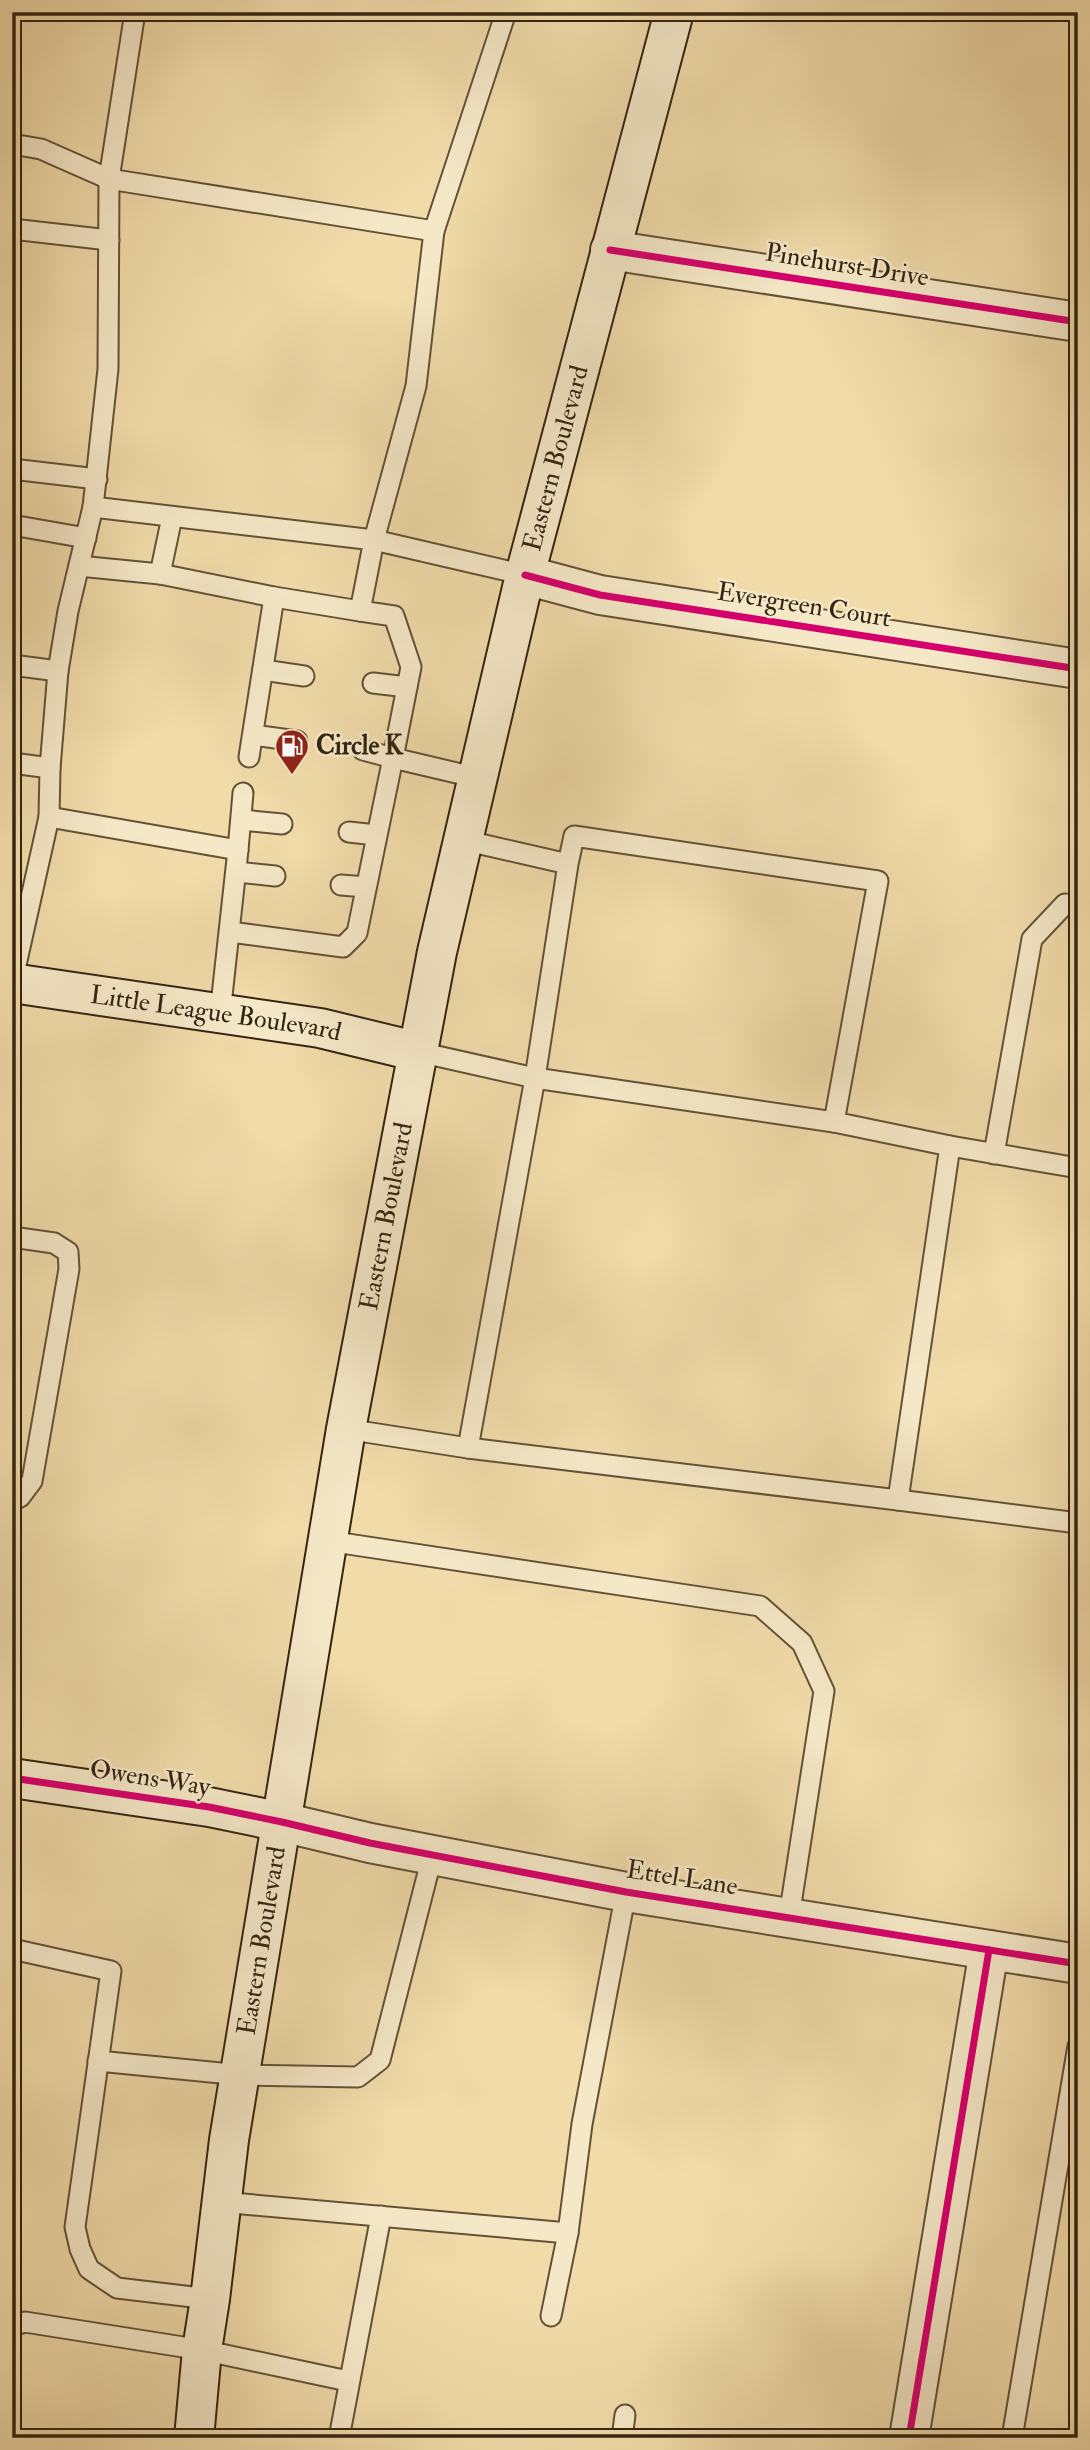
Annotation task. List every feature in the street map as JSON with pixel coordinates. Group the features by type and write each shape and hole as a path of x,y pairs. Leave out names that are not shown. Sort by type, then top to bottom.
{"street":[{"name":"Eastern Boulevard","path":"194,2438 221,2202 346,1429 437,952 525,575 674,12"},
{"name":"Pinehurst Drive","path":"610,250 1078,322"},
{"name":"Evergreen Court","path":"525,575 600,595 1078,669"},
{"name":"Little League Boulevard","path":"12,983 320,1028 419,1052"},
{"name":"Owens Way","path":"12,1778 209,1807 282,1822"},
{"name":"Ettel Lane","path":"282,1822 370,1843 626,1892 1078,1964"},
{"path":"909,2438 989,1950"}],"lane":[{"path":"12,983 49,817 58,671 68,611 93,507 97,479 108,369 109,180 135,12"},
{"path":"360,611 374,540 416,386 434,232 506,12"},
{"path":"12,144 41,149 109,180 434,232"},
{"path":"12,229 109,240"},
{"path":"12,469 97,479"},
{"path":"93,507 374,540 525,575"},
{"path":"160,574 172,517"},
{"path":"12,525 86,538"},
{"path":"79,566 160,574 274,597 394,616 411,667 357,933 343,947 230,932"},
{"path":"249,757 274,597"},
{"path":"12,665 58,671"},
{"path":"263,670 304,676"},
{"path":"373,683 407,687"},
{"path":"253,735 297,741"},
{"path":"363,750 478,778"},
{"path":"12,764 50,768"},
{"path":"220,1014 237,872 243,793"},
{"path":"49,817 238,850"},
{"path":"242,820 282,824"},
{"path":"349,832 376,835"},
{"path":"468,1448 535,1078 574,836 878,881 834,1122"},
{"path":"463,840 568,864"},
{"path":"237,872 275,876"},
{"path":"341,885 366,887"},
{"path":"994,1154 1032,939 1065,904 1078,906"},
{"path":"419,1052 535,1078 834,1122 1078,1168"},
{"path":"898,1500 950,1146"},
{"path":"12,1237 54,1243 68,1252 69,1269 32,1481 20,1497 12,1501"},
{"path":"346,1429 468,1448 1078,1523"},
{"path":"328,1541 760,1606 802,1643 824,1691 789,1917"},
{"path":"98,2061 241,2074 358,2077 380,2060 433,1853"},
{"path":"551,2316 568,2234 582,2124 626,1892"},
{"path":"12,1949 111,1971 75,2227 80,2249 89,2269 117,2288 210,2299"},
{"path":"1012,2438 1078,2046"},
{"path":"221,2202 568,2234"},
{"path":"339,2438 381,2216"},
{"path":"12,2326 25,2322 202,2350 348,2381"},
{"path":"622,2438 625,2415"}],"cycle path":[{"path":"610,250 1078,322"},
{"path":"525,575 600,595 1078,669"},
{"path":"12,1778 209,1807 370,1843 626,1892 1078,1964"},
{"path":"909,2438 989,1950"}],"place":[{"name":"Circle K","path":"292,776"}]}
